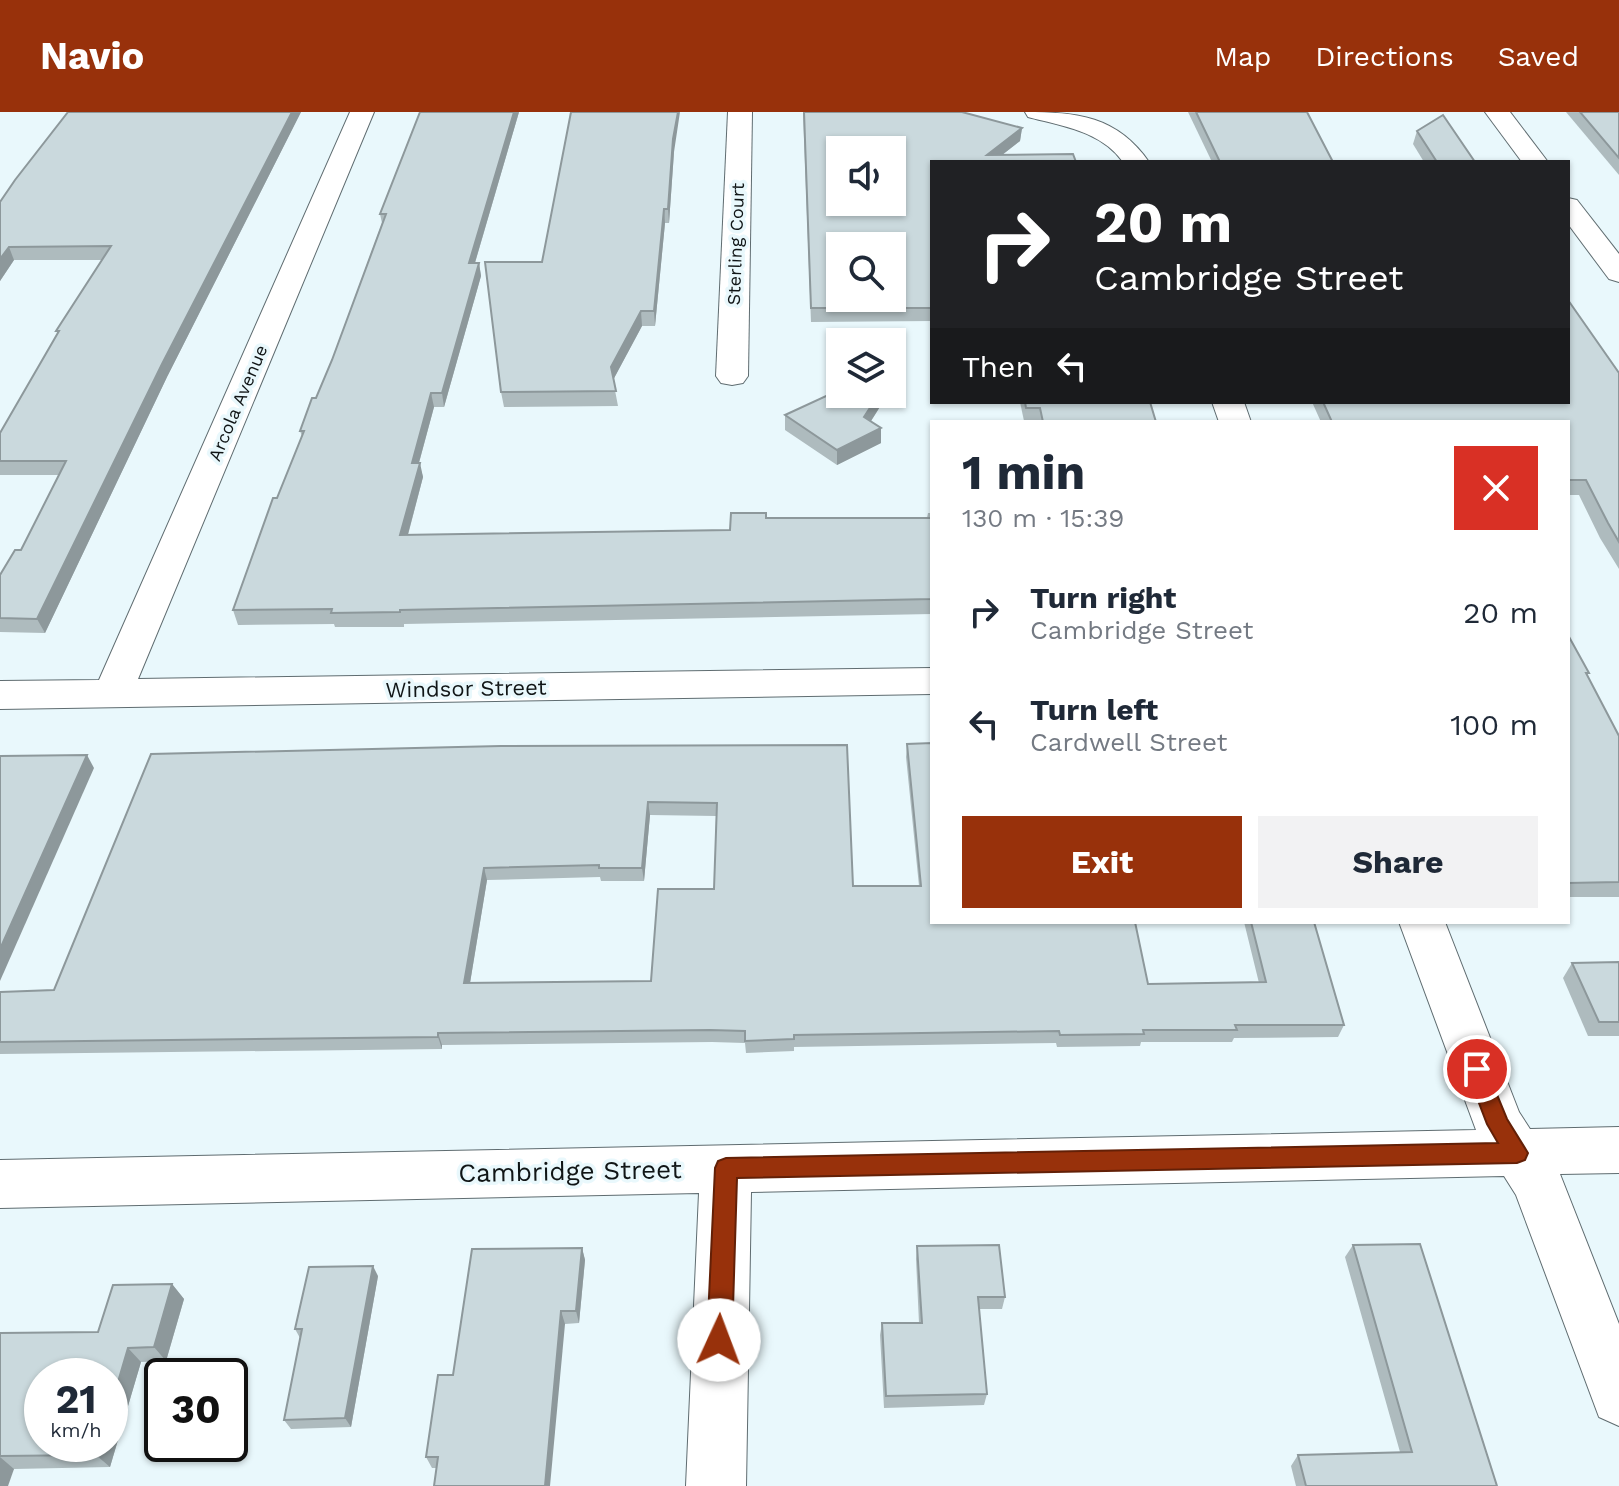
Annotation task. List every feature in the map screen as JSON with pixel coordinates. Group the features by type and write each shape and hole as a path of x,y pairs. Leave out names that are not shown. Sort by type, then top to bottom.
{"street":[{"name":"Arcola Avenue","path":"113,693 362,112"},
{"name":"Sterling Court","path":"732,376 740,112"},
{"path":"1037,112 1086,126 1110,137 1134,160"},
{"path":"1497,112 1533,160"},
{"path":"1570,209 1619,273"},
{"name":"Windsor Street","path":"0,695 930,681"},
{"path":"1423,924 1498,1124 1538,1183 1619,1397"},
{"name":"Cambridge Street","path":"0,1184 1619,1150"},
{"path":"716,1486 726,1168"}],"building":[{"path":"68,112 292,112 162,364 37,619 0,618 0,575 15,550 21,550 66,461 0,461 0,433 59,331 56,331 111,246 9,247 0,259 0,202"},
{"path":"420,112 514,112 469,263 479,263 442,393 431,393 412,463 420,463 400,535 730,530 731,513 766,513 766,518 930,518 930,599 400,612 233,610 273,498 277,498 304,431 300,431 312,398 316,398 332,360 386,214 380,214"},
{"path":"571,112 678,112 654,311 641,311 611,367 616,391 501,392 485,262 542,262"},
{"path":"804,112 962,112 1022,128 987,155 1073,154 1075,160 930,160 930,308 906,308 906,232 826,232 826,308 811,308"},
{"path":"1196,112 1307,112 1332,160 1219,160"},
{"path":"1580,112 1619,112 1619,158"},
{"path":"1443,115 1474,160 1436,160 1417,131"},
{"path":"1570,303 1619,373 1619,542 1586,480 1570,480 1570,420 1331,420 1324,404 1570,404"},
{"path":"826,396 826,408 870,408 864,417 881,428 837,450 785,415"},
{"path":"1025,404 1151,404 1155,420 1043,420 1040,408 1026,408"},
{"path":"1570,639 1619,736 1619,882 1570,883"},
{"path":"930,743 930,924 1135,924 1148,984 1266,982 1252,924 1315,924 1344,1025 1235,1025 1237,1030 1143,1030 1144,1034 1060,1035 1059,1031 794,1035 794,1039 745,1041 745,1031 710,1030 438,1033 438,1037 0,1042 0,992 54,990 151,754 501,746 847,745 853,886 921,886 907,744","holes":["648,802 717,803 714,889 658,889 651,981 464,983 484,868 599,865 599,868 642,868"]},
{"path":"87,755 0,949 0,756"},
{"path":"1619,962 1619,1022 1599,1022 1572,963"},
{"path":"1420,1244 1497,1486 1306,1486 1298,1455 1412,1452 1353,1245"},
{"path":"999,1245 1005,1297 978,1297 987,1394 886,1396 882,1323 922,1323 917,1246"},
{"path":"582,1248 576,1311 561,1311 545,1486 434,1486 438,1457 426,1457 438,1375 453,1375 472,1249"},
{"path":"373,1266 345,1418 284,1420 302,1329 295,1329 309,1267"},
{"path":"172,1284 154,1347 128,1348 125,1358 24,1358 24,1456 0,1456 0,1333 98,1332 113,1285"}],"route":[{"path":"719,1340 726,1168 1517,1153 1498,1124 1477,1069"}]}
